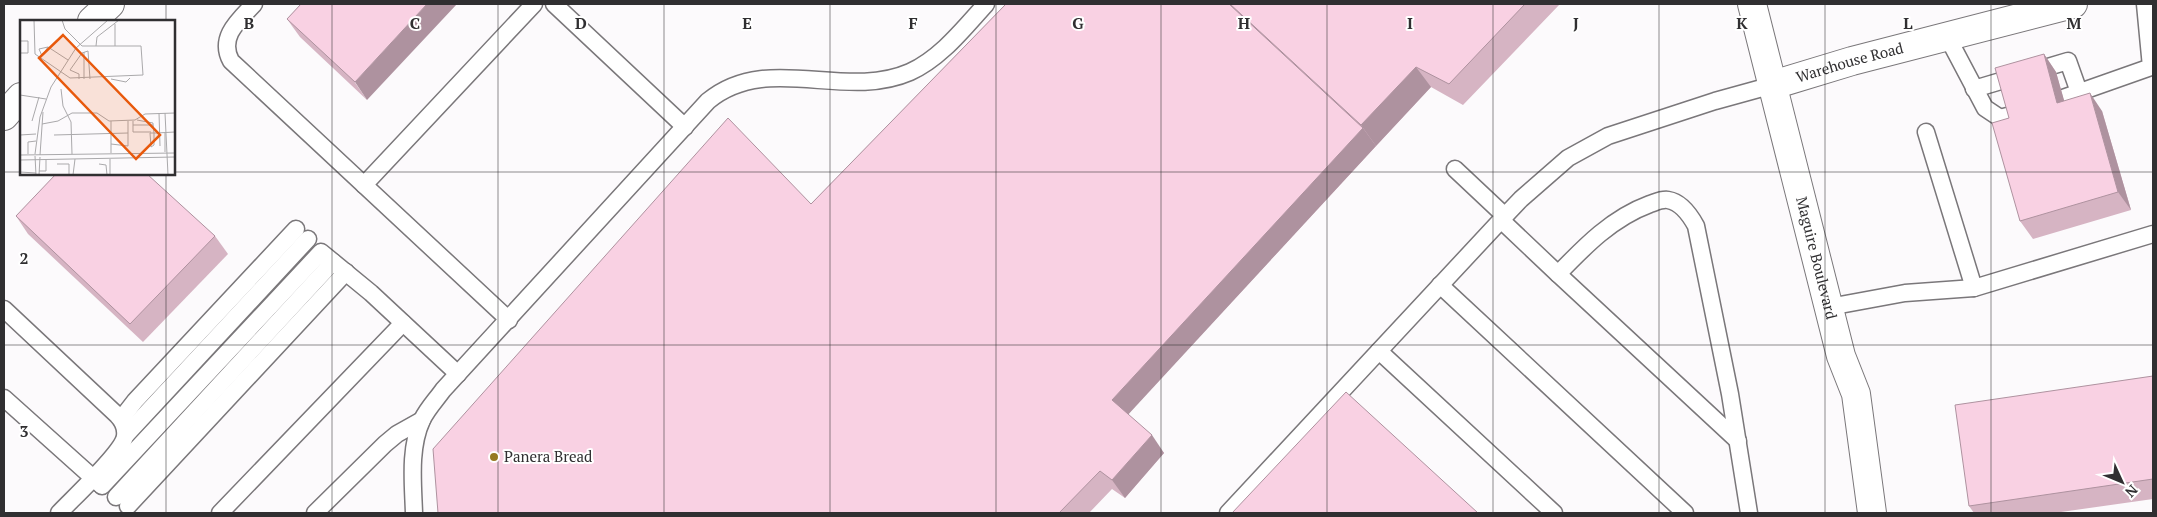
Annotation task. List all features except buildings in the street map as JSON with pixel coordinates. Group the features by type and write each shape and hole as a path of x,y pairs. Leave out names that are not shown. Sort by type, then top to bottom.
{"main road":[{"path":"93,20 110,4"},
{"name":"Maguire Boulevard","path":"1752,4 1841,356 1856,394 1872,513"},
{"name":"Warehouse Road","path":"1774,85 1852,61 2073,4"},
{"path":"4,116 20,98"}],"lane":[{"path":"254,4 229,33 226,48 232,61 509,320"},
{"path":"364,185 534,4"},
{"path":"554,4 685,127"},
{"path":"414,513 414,453 422,420 443,390 712,98 737,83 764,78 858,82 895,77 911,72 939,54 986,4"},
{"path":"1974,89 2068,61 2071,95 2152,71 2144,4"},
{"path":"1947,36 1985,108 2000,118 2015,114"},
{"path":"1228,513 1503,218 1568,158 1608,136 1715,100 1774,85"},
{"path":"1926,132 1974,288"},
{"path":"1455,169 1558,274 1738,441"},
{"path":"1558,274 1601,232 1619,219 1640,208 1660,200 1669,200 1686,211 1696,226 1724,362 1749,513"},
{"path":"97,482 119,450 124,427 302,234"},
{"path":"1829,307 1905,293 1974,288 2153,234"},
{"path":"58,513 97,482 320,252 403,323 458,374"},
{"path":"4,398 126,506 339,267"},
{"path":"1440,285 1685,513"},
{"path":"4,309 124,427"},
{"path":"220,513 403,323"},
{"path":"1379,351 1554,513"},
{"path":"316,513 385,444 397,434 422,420"}],"place":[{"name":"Panera Bread","path":"494,457"}]}
